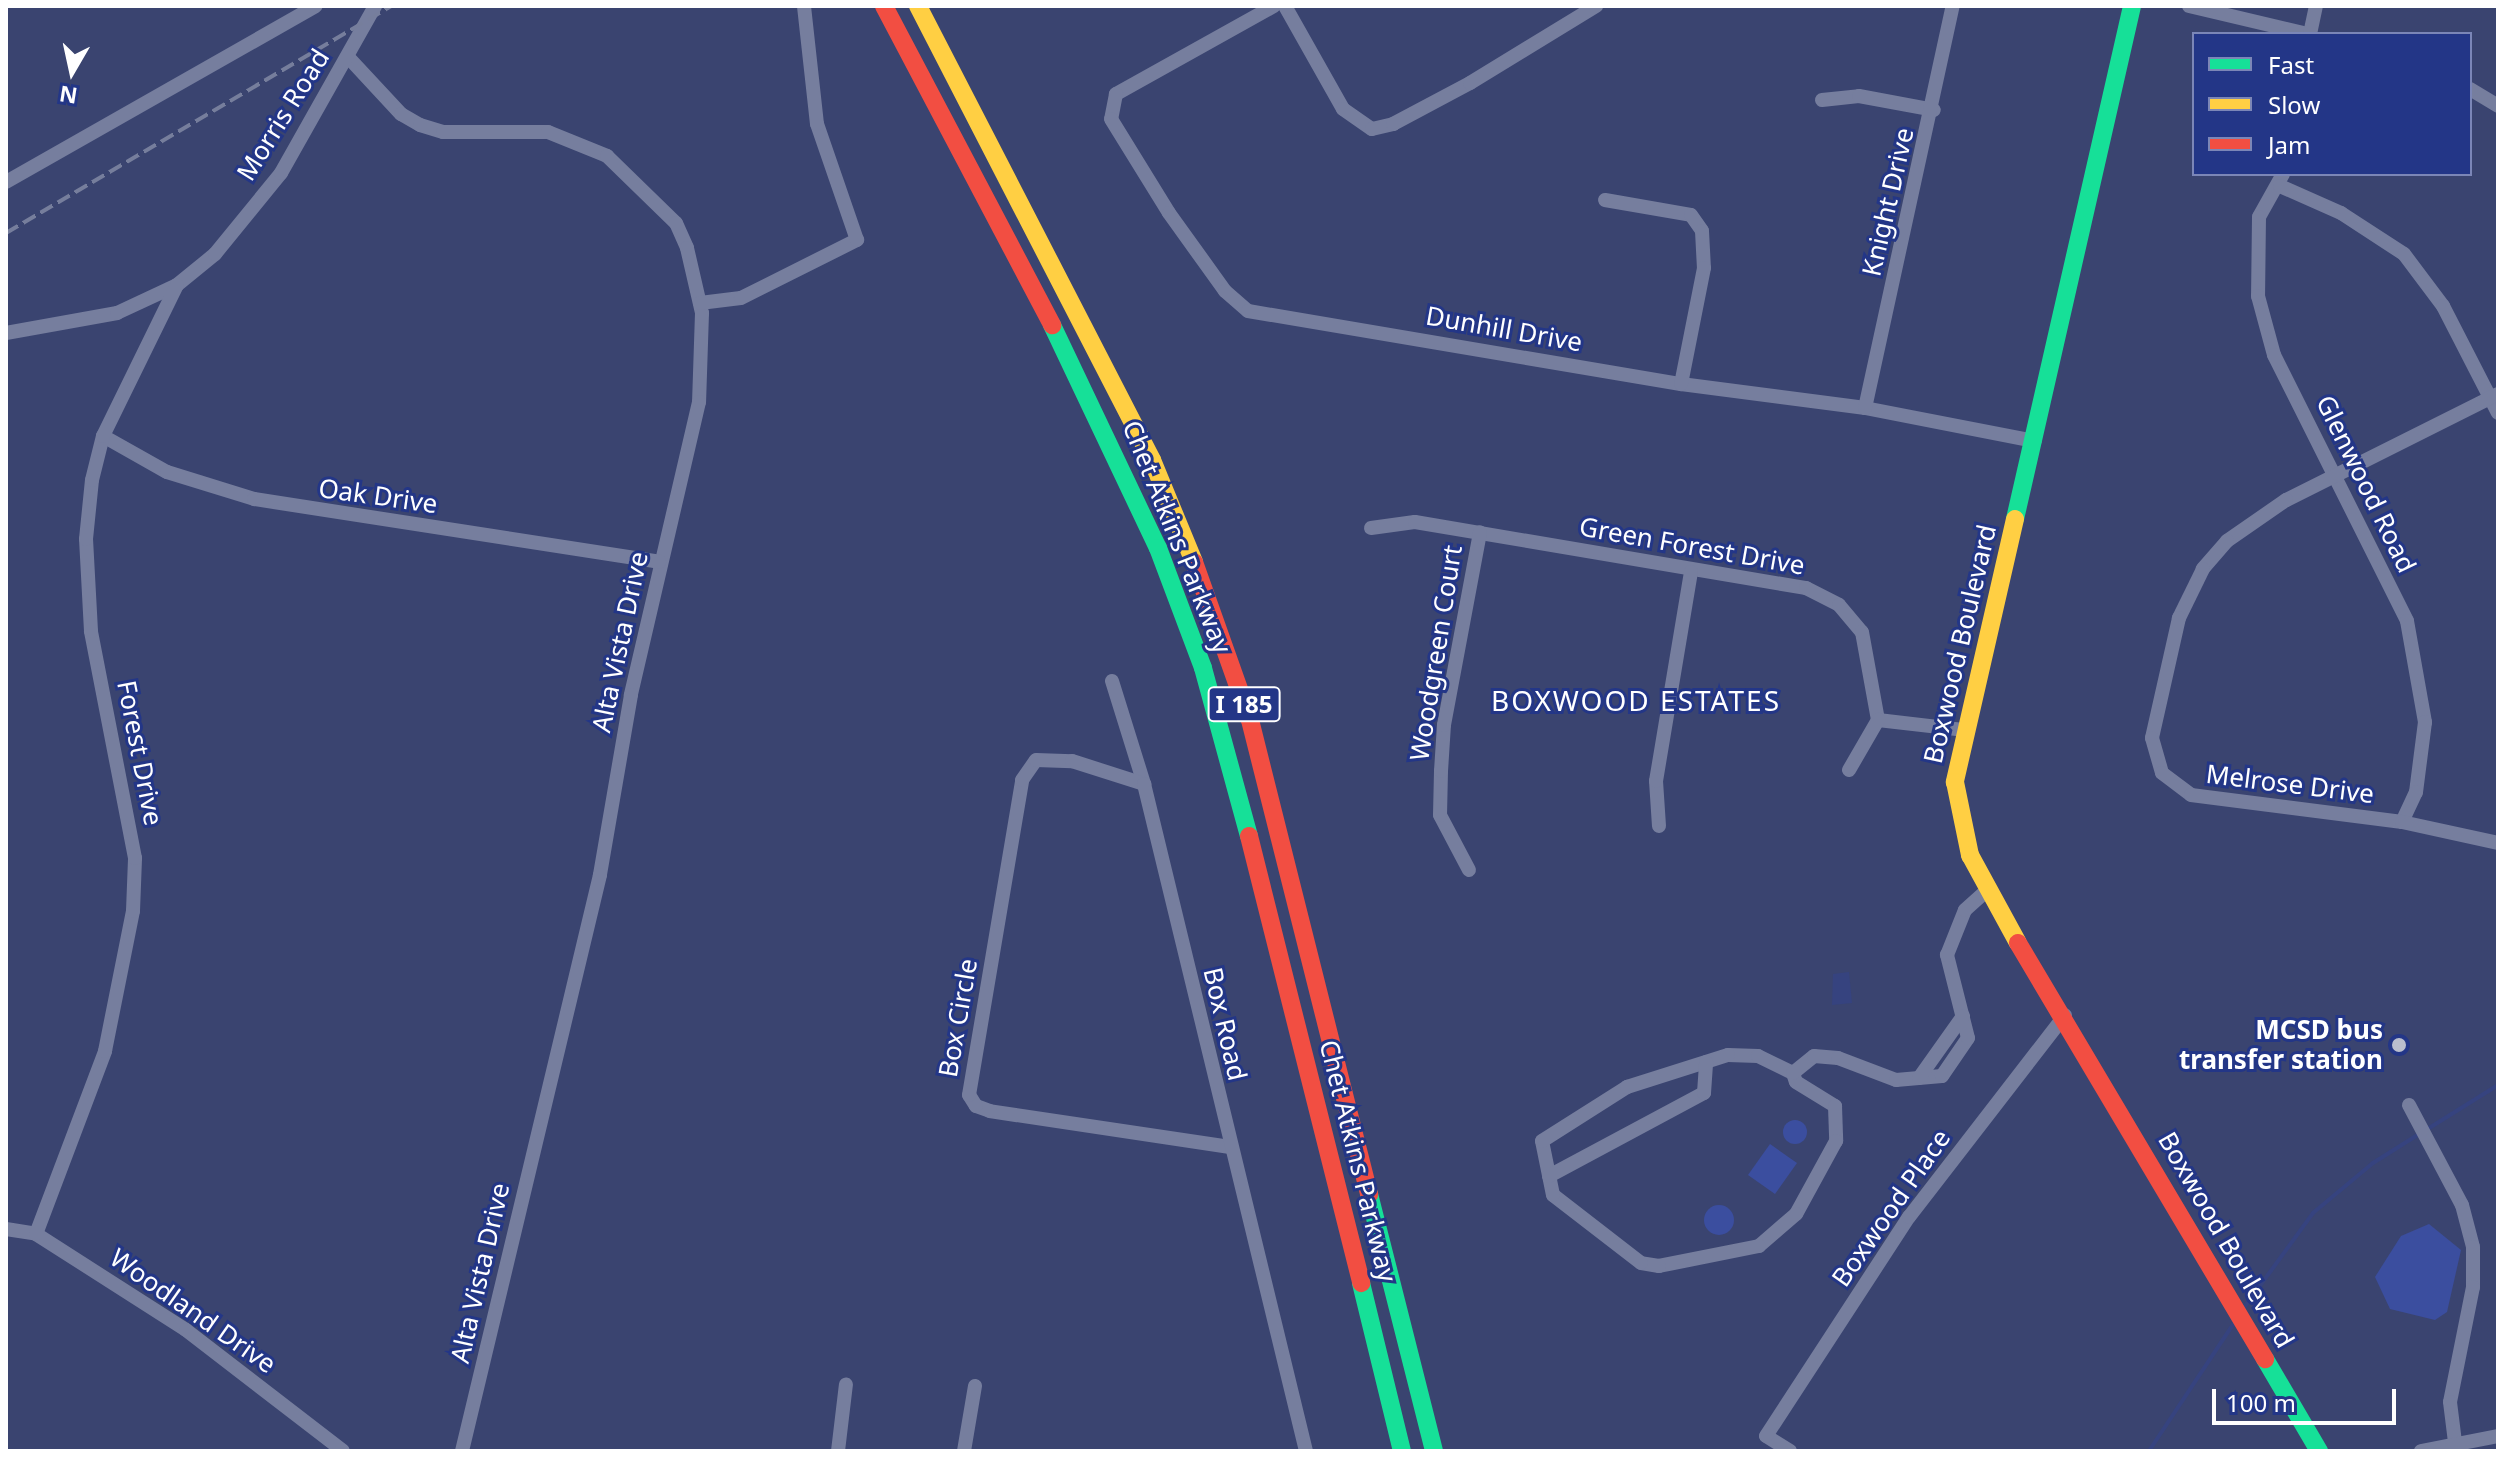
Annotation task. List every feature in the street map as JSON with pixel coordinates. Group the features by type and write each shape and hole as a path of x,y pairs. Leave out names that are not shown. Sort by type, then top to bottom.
{"main road":[{"name":"Chet Atkins Parkway","path":"884,6 1093,403 1158,548 1203,668 1276,932 1402,1451"},
{"name":"Chet Atkins Parkway","path":"918,6 1152,460 1193,559 1250,720 1434,1451"},
{"name":"Boxwood Boulevard","path":"2132,6 1955,782 1970,855 1987,890 2065,1015 2319,1451"}],"street":[{"path":"6,182 316,6"},
{"name":"Morris Road","path":"6,333 117,313 177,285 215,254 281,173 375,6"},
{"path":"700,303 741,298 857,240 817,124 804,6"},
{"name":"Dunhill Drive","path":"1274,6 1116,94 1111,119 1177,225 1225,291 1248,311 1681,384 1865,408 2035,441"},
{"path":"1285,6 1343,109 1372,129 1393,124 1596,6"},
{"name":"Knight Drive","path":"1865,408 1934,110 1953,6"},
{"path":"2189,6 2300,32"},
{"path":"2309,32 2316,6"},
{"name":"Alta Vista Drive","path":"348,57 393,106 420,125 443,132 548,132 607,156 676,223 700,303 699,402 672,529 659,562 600,875 462,1451"},
{"path":"2472,90 2498,106"},
{"path":"1822,100 1859,96 1934,110"},
{"path":"2282,180 2404,254 2443,306 2495,396 2498,413"},
{"name":"Glenwood Road","path":"2282,180 2259,217 2258,296 2274,355 2332,478 2407,621 2421,690 2424,755 2416,792 2402,822"},
{"path":"1605,200 1691,215 1702,231 1704,268 1681,384"},
{"name":"Forest Drive","path":"36,1234 105,1051 133,911 133,842 90,615 86,524 103,436 177,285"},
{"name":"Melrose Drive","path":"2495,396 2332,478 2250,524 2203,569 2168,653 2152,720 2155,756 2162,773 2191,795 2402,822 2498,843"},
{"name":"Oak Drive","path":"103,436 167,472 254,499 659,562"},
{"name":"Green Forest Drive","path":"1371,528 1415,522 1691,572 1772,580 1806,588 1839,605 1862,632 1869,649 1878,720"},
{"name":"Woodgreen Court","path":"1469,870 1440,815 1441,771 1444,725 1480,532"},
{"path":"1659,826 1656,781 1691,572"},
{"name":"Box Road","path":"1112,681 1144,784 1306,1451"},
{"path":"1849,770 1878,720 1965,730"},
{"name":"Box Circle","path":"1144,784 1072,761 1036,760 1022,780 969,1095 976,1106 1230,1147"},
{"path":"1793,1073 1814,1056 1838,1058 1896,1080 1942,1076 1968,1038 1947,955 1965,910 1987,890"},
{"name":"Boxwood Place","path":"1790,1451 1766,1436 1909,1217 2065,1015"},
{"path":"1919,1078 1963,1016"},
{"path":"1939,1051 1953,1060"},
{"path":"1728,1055 1758,1056 1793,1073 1796,1082 1835,1106 1836,1141 1796,1214 1759,1246 1659,1266 1641,1263 1553,1195 1542,1141 1627,1087 1728,1055"},
{"path":"1549,1176 1704,1093 1706,1062"},
{"path":"2413,1112 2462,1205 2473,1247 2473,1287 2450,1402 2455,1442"},
{"name":"Woodland Drive","path":"6,1229 36,1234 186,1330 343,1451"},
{"path":"838,1451 846,1384"},
{"path":"964,1451 975,1386"},
{"path":"2421,1451 2498,1436"}],"shaded area":[{"path":"1849,972 1852,1003 1832,1005 1833,974"},
{"path":"1795,1120 1804,1123 1807,1132 1804,1141 1795,1144 1786,1141 1783,1132 1786,1123"},
{"path":"1770,1144 1797,1163 1775,1194 1748,1175"},
{"path":"1719,1205 1730,1209 1734,1220 1730,1231 1719,1235 1708,1231 1704,1220 1708,1209"},
{"path":"2429,1224 2461,1250 2447,1312 2435,1320 2390,1309 2375,1277 2401,1236"}],"waterway":[{"path":"2426,1130 2498,1085"},
{"path":"2243,1309 2313,1213 2373,1163 2419,1134"},
{"path":"2149,1451 2234,1323"}],"railway":[{"path":"6,233 391,6"}],"traffic: fast":[{"path":"2015,519 2132,6"},
{"path":"1052,325 1158,548 1203,668 1249,836"},
{"path":"1369,1194 1434,1451"},
{"path":"1361,1283 1402,1451"},
{"path":"2265,1359 2319,1451"}],"traffic: slow":[{"path":"918,6 1152,460 1194,562"},
{"path":"2015,519 1955,782 1970,855 2018,943"}],"traffic: jam":[{"path":"884,6 1052,325"},
{"path":"1194,562 1250,720 1369,1194"},
{"path":"1249,836 1361,1283"},
{"path":"2018,943 2265,1359"}],"place":[{"name":"MCSD bus transfer station","path":"2399,1045"}],"district":[{"name":"BOXWOOD ESTATES","path":"1636,700"}]}
